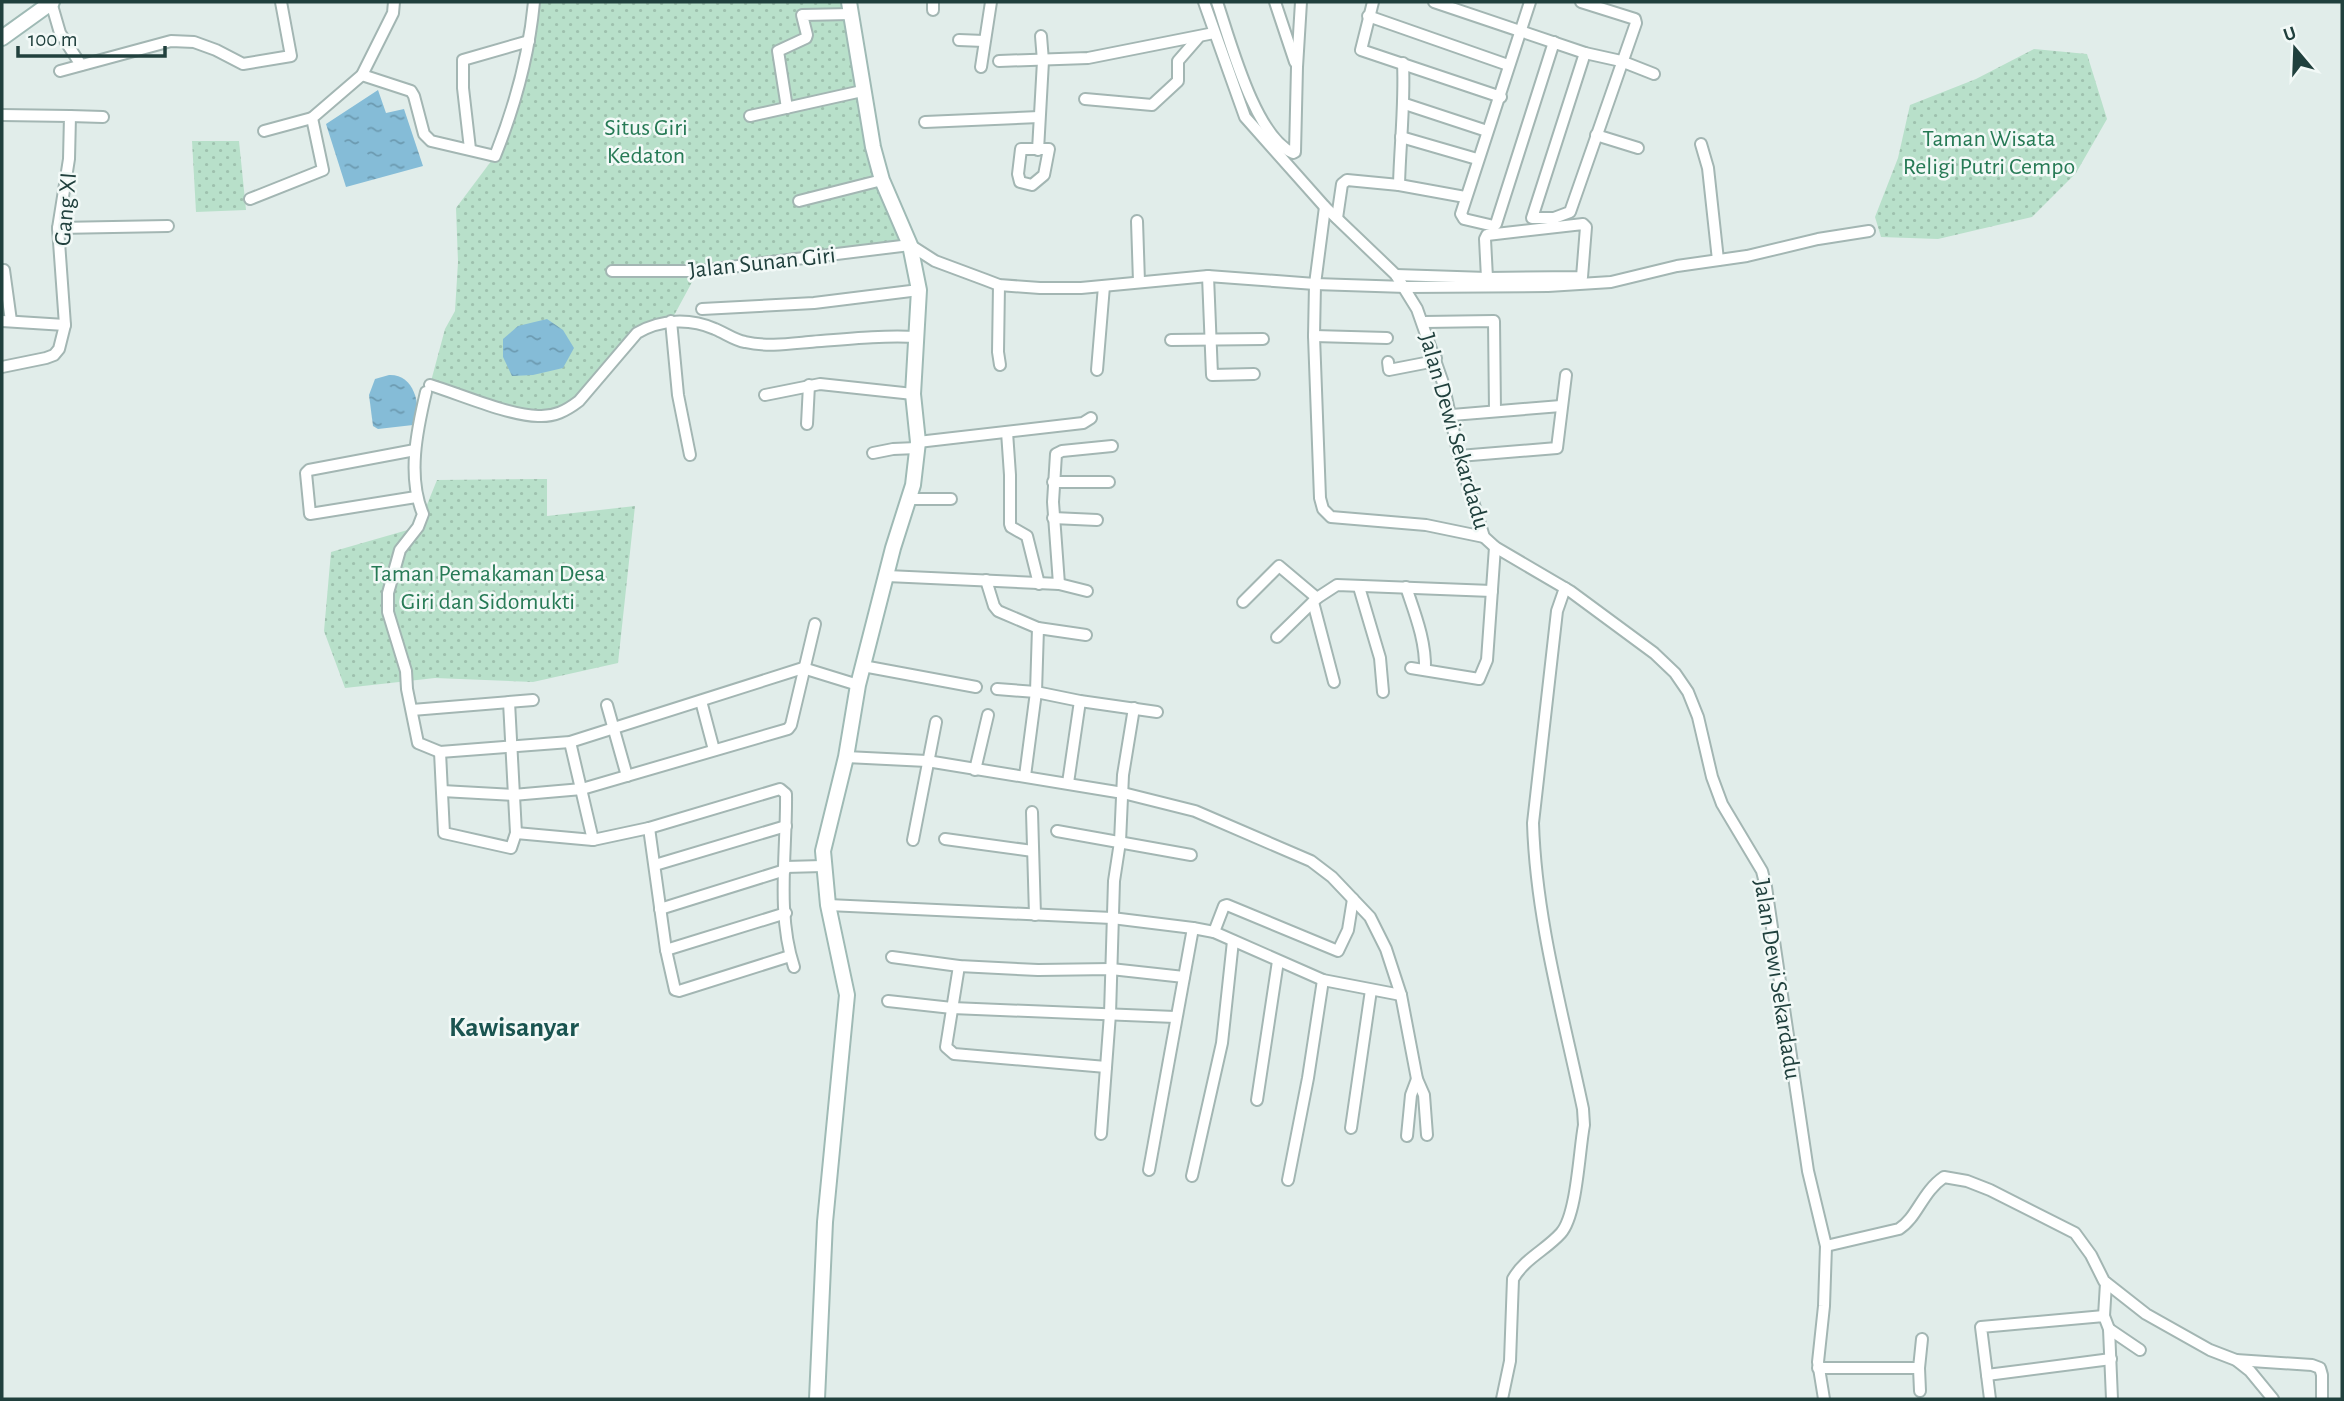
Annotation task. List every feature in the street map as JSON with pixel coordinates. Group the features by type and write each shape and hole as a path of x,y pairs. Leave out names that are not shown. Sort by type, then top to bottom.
{"street":[{"path":"2,38 52,2 60,33 81,65"},
{"path":"60,71 171,41 194,42 243,64 291,56 281,2"},
{"path":"264,131 312,118 362,75 393,13 394,2"},
{"path":"362,75 411,91 424,134 431,141 495,156 509,121 529,41 534,2"},
{"path":"981,67 990,2"},
{"name":"Jalan Dewi Sekardadu","path":"1204,2 1245,117 1325,207 1406,287 1424,322 1436,358 1452,415 1459,456 1484,537 1495,547 1565,588 1654,653 1675,673 1688,692 1698,717 1712,777 1722,804 1762,871 1766,887 1808,1171 1826,1246 1818,1368 1824,1399"},
{"path":"1217,2 1259,118 1286,150 1293,153 1301,2"},
{"path":"1275,2 1297,67"},
{"path":"1373,2 1361,50 1501,97"},
{"path":"1434,2 1654,74"},
{"path":"1530,2 1508,65 1501,97 1477,159 1461,218 1494,226 1496,223 1554,42"},
{"path":"1581,2 1635,20 1570,212 1554,218 1532,218 1585,53"},
{"path":"787,108 778,51 806,38 802,15 850,8 873,147 882,180 910,245 919,290 913,394 917,445 909,499 858,685 846,757 822,851 828,905 847,995 825,1222 817,1399"},
{"path":"1368,16 1508,65"},
{"path":"999,61 1088,58 1214,33"},
{"path":"1038,150 1043,61 1041,36"},
{"path":"1085,99 1152,105 1178,81 1178,61 1198,38"},
{"path":"959,40 984,41"},
{"path":"470,149 463,88 463,60 529,41"},
{"path":"1399,185 1405,104 1403,63"},
{"path":"750,116 862,91"},
{"path":"1405,104 1488,131"},
{"path":"2,116 103,117"},
{"name":"Gang XI","path":"2,367 54,355 59,349 65,325 58,228 69,159 70,116"},
{"path":"925,122 1039,117"},
{"path":"250,199 323,170 312,118"},
{"path":"1272,133 1296,126"},
{"path":"1596,135 1638,148"},
{"path":"1401,137 1477,159"},
{"path":"1701,144 1708,168 1718,260"},
{"path":"799,201 882,180"},
{"path":"1337,218 1343,181 1399,185 1465,197"},
{"path":"1325,207 1315,285 1314,335 1318,468 1323,509 1331,517 1426,525 1484,537"},
{"path":"1137,221 1139,282"},
{"path":"1396,275 1487,278 1582,276 1585,225 1488,235 1485,239 1487,278"},
{"path":"58,228 168,226"},
{"path":"910,245 935,261 999,285 1040,288 1104,286 1208,276 1315,285 1406,287 1596,284 1869,230"},
{"name":"Jalan Sunan Giri","path":"612,271 698,271 910,245"},
{"path":"4,270 6,321 65,325"},
{"path":"1208,276 1212,375 1254,374"},
{"path":"999,285 1000,365"},
{"path":"1097,370 1104,286"},
{"path":"702,309 814,303 919,290"},
{"path":"858,685 803,668 570,742 440,752 418,743 406,671 388,612 388,593 400,550 418,527 423,514 416,497 415,450 428,388 513,412 537,416 557,414 579,401 638,333 650,326 671,321 712,327 743,342 765,345 891,336 918,337"},
{"path":"671,321 678,395 690,455"},
{"path":"1424,322 1494,321 1495,411"},
{"path":"1314,335 1387,338"},
{"path":"1171,340 1263,339"},
{"path":"1388,362 1389,370 1415,366 1436,358"},
{"path":"1459,456 1555,450 1559,445 1566,375"},
{"path":"765,395 820,384 913,394"},
{"path":"807,424 809,385"},
{"path":"1452,415 1561,406"},
{"path":"873,453 1083,423 1091,418"},
{"path":"1007,432 1010,524 1027,536 1039,584"},
{"path":"1059,584 1053,517 1053,482 1058,452 1112,446"},
{"path":"415,450 306,472 310,514 416,497"},
{"path":"1053,482 1109,482"},
{"path":"909,499 951,499"},
{"path":"1053,517 1097,520"},
{"path":"1411,668 1479,679 1487,660 1495,547"},
{"path":"1243,602 1279,566 1315,600 1334,682"},
{"path":"887,576 1059,584 1087,591"},
{"path":"986,580 998,611 1038,628 1086,635"},
{"path":"1277,637 1315,600 1337,585 1492,591"},
{"path":"1359,587 1380,657 1383,692"},
{"path":"1406,587 1422,635 1426,653 1425,670"},
{"path":"1502,1399 1510,1361 1513,1279 1519,1268 1561,1233 1567,1224 1584,1125 1583,1109 1556,997 1534,854 1533,822 1557,611 1565,588"},
{"path":"442,791 513,795 582,789 790,727 815,624"},
{"path":"1025,775 1036,692 1038,628"},
{"path":"863,666 976,687"},
{"path":"997,689 1036,692 1157,712"},
{"path":"412,710 533,700"},
{"path":"701,701 714,750"},
{"path":"1068,783 1080,701"},
{"path":"440,752 445,835 508,848 513,846 516,832 509,747 509,702"},
{"path":"607,705 627,776"},
{"path":"1101,1134 1110,1013 1114,881 1120,842 1123,775 1134,708"},
{"path":"975,770 988,715"},
{"path":"913,840 936,722"},
{"path":"570,742 593,840"},
{"path":"846,757 927,761 1123,793 1195,811 1311,861 1332,877 1376,927 1401,995 1417,1079 1424,1095 1427,1135"},
{"path":"516,832 593,840 649,828 778,788 786,794 786,913 792,961 676,992 666,950 649,828"},
{"path":"1032,811 1035,915"},
{"path":"655,865 786,826"},
{"path":"1057,831 1191,855"},
{"path":"945,839 1033,851"},
{"path":"660,909 785,868 823,866"},
{"path":"1214,932 1224,906 1227,905 1338,951 1348,930 1353,899"},
{"path":"828,905 1112,918 1193,928 1214,932 1323,981 1401,995"},
{"path":"666,950 786,913"},
{"path":"1149,1170 1193,928"},
{"path":"1192,1176 1222,1043 1233,941"},
{"path":"892,957 959,966 1111,970 1184,977"},
{"path":"1257,1101 1278,961"},
{"path":"959,966 946,1047 951,1053 1106,1067"},
{"path":"1288,1180 1323,981"},
{"path":"1351,1128 1371,990"},
{"path":"888,1002 952,1008 1175,1017"},
{"path":"1406,1136 1413,1086 1417,1079"},
{"path":"1826,1246 1899,1229 1908,1224 1931,1186 1944,1177 1967,1181 2075,1233 2106,1283 2146,1314 2210,1350 2236,1360 2250,1371 2273,1399"},
{"path":"2106,1283 2105,1316 2109,1329 2112,1399"},
{"path":"1990,1399 1981,1327 2105,1316"},
{"path":"2109,1329 2140,1350"},
{"path":"1920,1391 1922,1339"},
{"path":"1987,1374 2111,1359"},
{"path":"2236,1360 2312,1365 2320,1368 2322,1399"},
{"path":"1818,1368 1919,1368"}],"green space":[{"name":"Situs Giri Kedaton","path":"534,2 844,2 875,182 901,242 698,271 671,321 650,326 568,409 531,415 430,385 445,329 455,311 458,262 456,208 495,156 523,71"},
{"name":"Taman Wisata Religi Putri Cempo","path":"2034,49 2087,54 2107,119 2076,173 2032,217 1938,239 1881,237 1875,217 1898,158 1910,105 1976,79"},
{"path":"192,141 239,141 246,210 196,212"},
{"name":"Taman Pemakaman Desa Giri dan Sidomukti","path":"547,479 547,516 635,506 618,663 533,682 435,678 345,688 324,631 331,552 418,527 437,480"}],"water":[{"path":"378,90 386,113 404,109 423,166 346,187 326,124"},
{"path":"547,319 563,330 574,348 563,368 533,375 512,376 503,357 503,339 518,326"},
{"path":"389,375 398,376 410,384 416,399 417,423 378,429 373,426 369,395 375,379"}],"district":[{"name":"Kawisanyar","path":"514,1026"}]}
